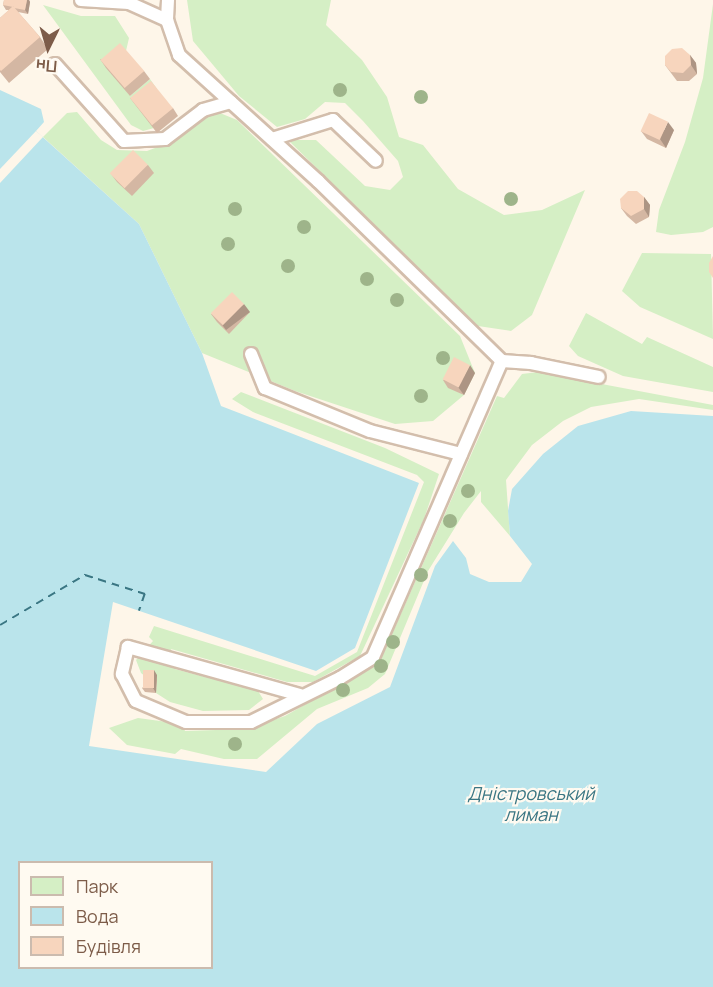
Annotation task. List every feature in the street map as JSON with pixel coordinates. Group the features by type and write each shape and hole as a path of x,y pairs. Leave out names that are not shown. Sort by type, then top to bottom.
{"lane":[{"path":"81,0 129,3 167,20"},
{"path":"168,0 167,20 179,55 272,139 502,361 531,363 599,377"},
{"path":"55,64 123,141 165,139 203,110 231,102"},
{"path":"272,139 333,120 376,161"},
{"path":"252,354 265,388 370,431 460,454"},
{"path":"300,695 129,647 122,674 136,701 186,722 251,722 300,695 340,678 373,657 502,361"}],"green space":[{"path":"187,0 331,0 326,25 362,60 387,97 399,137 423,145 458,189 504,215 542,210 585,190 532,315 511,331 478,326 288,140 316,140 365,186 390,190 403,177 398,161 363,121 345,103 325,102 305,119 277,127 239,96 193,41"},
{"path":"713,4 713,227 703,232 671,235 656,232 659,210 685,142 703,78"},
{"path":"43,5 81,16 115,16 129,38 126,51 130,96 150,79 157,89 154,128 143,131 131,125"},
{"path":"77,112 101,140 117,150 147,151 171,142 206,116 220,113 237,120 460,336 475,373 464,395 433,421 395,424 295,391 202,353 139,224 43,137 67,113"},
{"path":"642,253 711,254 713,339 640,307 622,291"},
{"path":"586,313 642,344 647,337 713,367 713,392 623,376 578,356 569,346"},
{"path":"538,372 713,405 713,410 639,399 591,407 563,421 532,445 506,480 510,536 481,502 481,491 464,513 428,571 385,674 368,688 317,709 257,759 224,759 181,749 175,754 127,745 109,728 138,718 182,724 185,731 247,729 285,716 371,667 385,650 497,396 504,398 522,374"},
{"path":"241,392 385,448 439,474 424,519 360,656 313,682 287,682 171,649 175,669 258,691 263,699 249,710 203,711 170,702 156,693 157,675 146,677 141,673 136,660 153,641 149,637 154,626 315,676 357,652 424,482 417,475 253,412 232,399"}],"water":[{"name":"Дністровський лиман","path":"0,90 41,109 44,122 36,131 139,224 202,353 221,406 419,483 355,648 316,671 113,602 89,746 266,772 317,724 390,687 435,566 453,541 466,558 470,574 489,582 521,582 532,564 510,536 508,511 512,489 543,454 578,426 631,411 713,416 713,987 0,987"}],"pier":[{"path":"36,131 43,137 0,183 0,169"}],"building":[{"path":"4,0 27,0 25,10 3,5"},
{"path":"13,6 40,37 1,71 0,18"},
{"path":"120,43 144,71 125,88 100,60"},
{"path":"682,48 690,55 691,65 683,73 671,72 665,65 665,56 672,49"},
{"path":"151,81 173,108 152,125 130,98"},
{"path":"649,113 668,122 660,140 641,131"},
{"path":"133,150 148,165 125,188 110,173"},
{"path":"628,191 637,191 644,197 644,209 631,216 621,208 620,199"},
{"path":"713,256 713,278 709,272 709,263"},
{"path":"232,292 244,304 223,325 211,313"},
{"path":"454,357 470,365 459,387 443,379"},
{"path":"143,670 154,670 154,688 143,688"}],"ferry route":[{"path":"0,625 85,575 145,594 139,611"}]}
